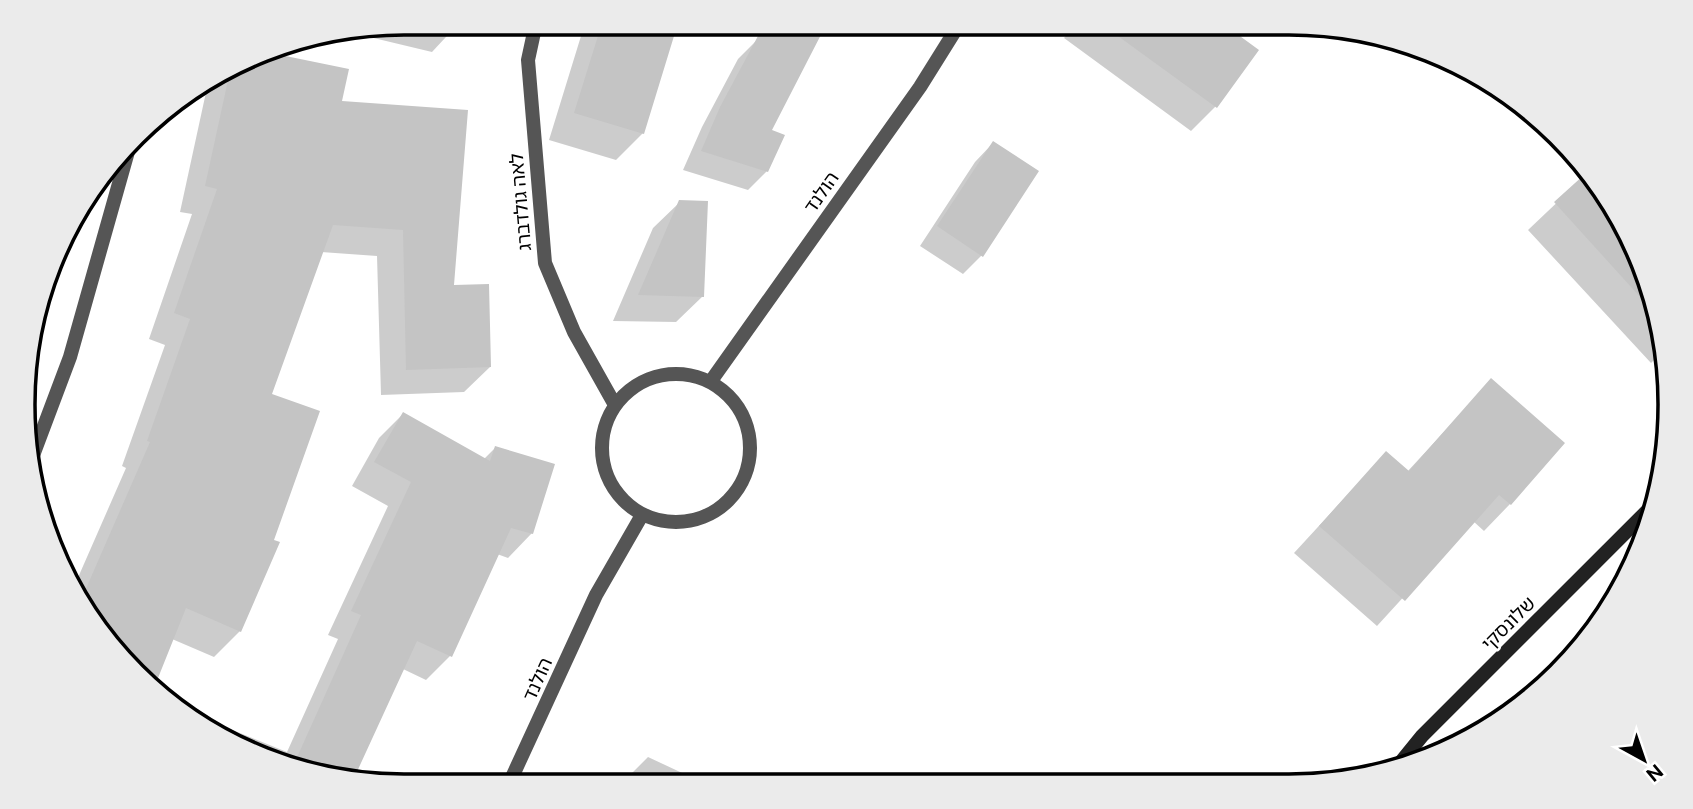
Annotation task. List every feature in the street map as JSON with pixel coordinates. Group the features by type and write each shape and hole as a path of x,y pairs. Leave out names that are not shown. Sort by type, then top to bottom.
{"street":[{"name":"לאה גולדברג","path":"533,35 528,60 545,263 574,332 615,405"},
{"name":"הולנד","path":"711,381 920,87 952,35"},
{"path":"37,444 70,357 124,164"},
{"path":"683,373 711,381 734,400 749,428 751,454 744,480 725,505 696,520 670,523 642,515 619,496 604,467 602,441 615,405 628,390 647,379 683,373"},
{"name":"הולנד","path":"514,774 596,595 642,515"},
{"name":"שלונסקי","path":"1408,754 1422,736 1639,520"}],"building":[{"path":"598,35 674,35 644,134 574,113"},
{"path":"759,35 821,35 772,130 785,135 768,172 701,151 720,107"},
{"path":"1117,35 1238,35 1259,50 1217,108"},
{"path":"284,56 349,69 342,101 468,110 454,285 489,284 491,367 406,370 403,230 333,225 272,394 320,411 274,540 280,542 241,632 186,608 158,679 111,629 85,590 150,442 147,441 190,319 174,313 217,189 205,186 228,80"},
{"path":"993,141 1039,171 983,257 937,226"},
{"path":"1580,178 1620,241 1642,299 1554,202"},
{"path":"679,200 708,201 704,297 638,295"},
{"path":"1491,378 1565,443 1511,505 1499,495 1405,601 1319,526 1386,451 1409,471"},
{"path":"403,412 490,461 495,446 555,464 533,534 511,528 452,657 417,641 357,771 297,757 361,615 351,611 411,482 374,462"}]}
